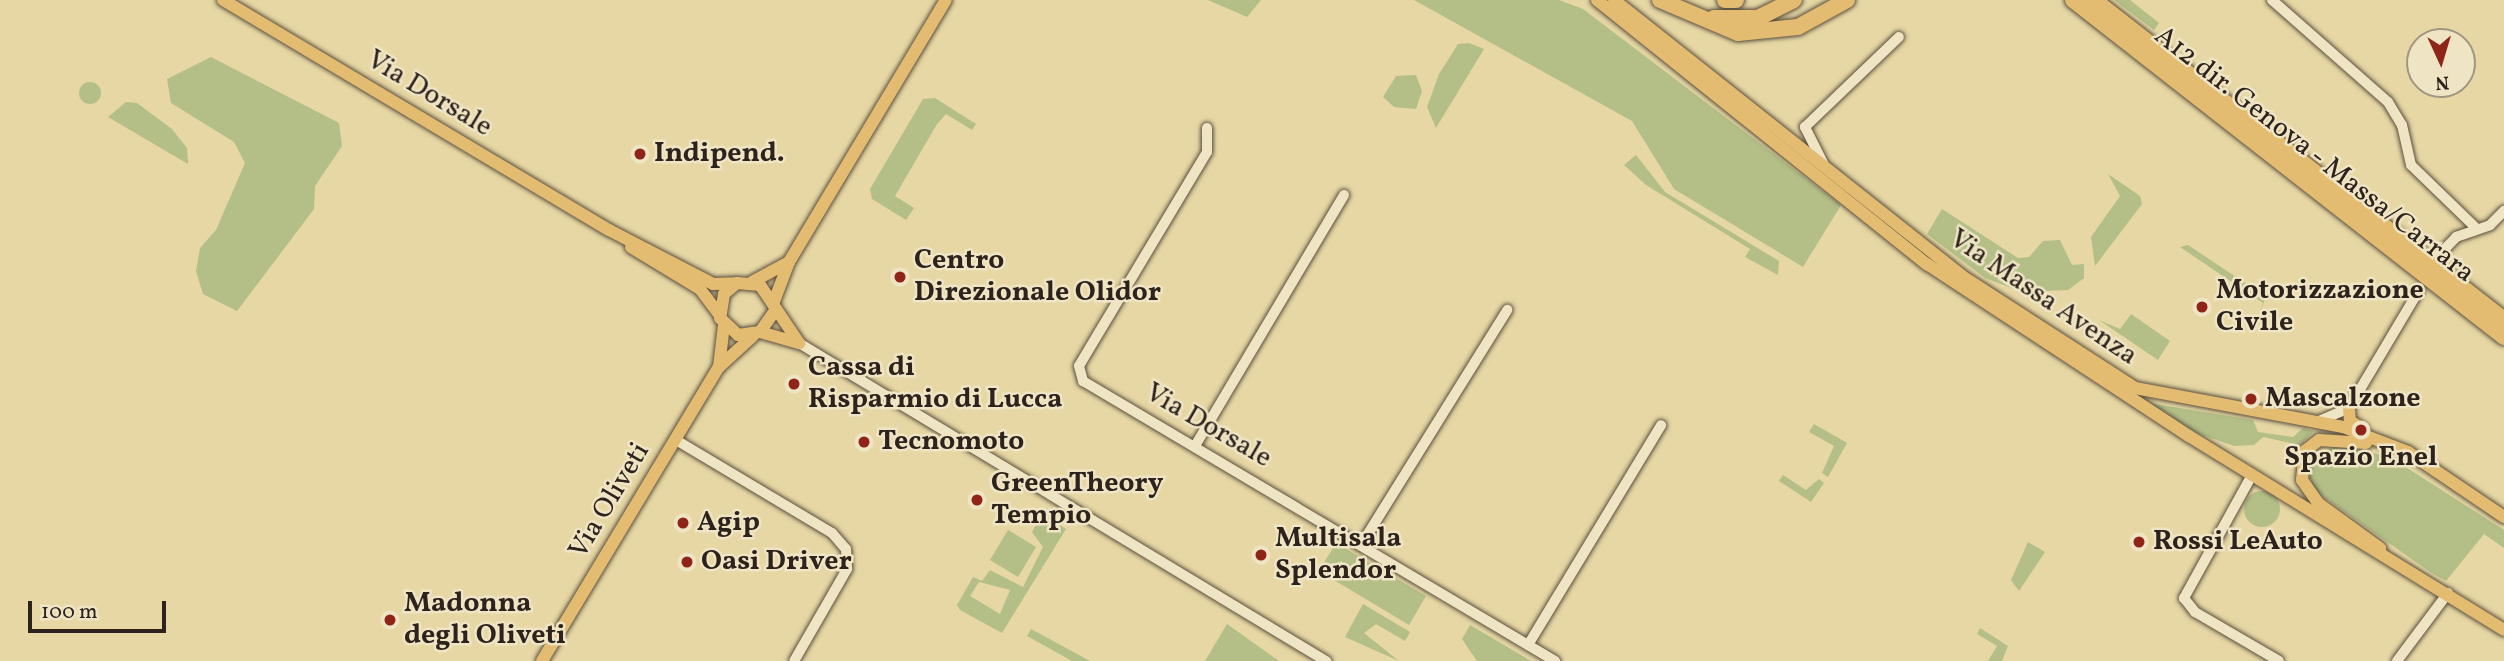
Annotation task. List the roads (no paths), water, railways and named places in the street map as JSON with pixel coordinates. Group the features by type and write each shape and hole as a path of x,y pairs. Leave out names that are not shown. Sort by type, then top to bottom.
{"highway":[{"path":"1660,0 1708,17 1758,18 1794,0"},
{"path":"1725,0 1736,0"},
{"path":"1679,6 1714,27 1766,32 1798,27 1847,0"},
{"path":"2060,0 2125,41"},
{"path":"2073,0 2125,41"},
{"path":"2094,0 2504,320"},
{"name":"A12 dir. Genova - Massa/Carrara","path":"2125,41 2504,337"}],"main road":[{"name":"Via Dorsale","path":"223,0 610,230 700,289 722,321"},
{"path":"756,334 773,308 789,262 946,0"},
{"name":"Via Massa Avenza","path":"1597,0 1927,264 2252,475 2448,593 2504,630"},
{"name":"Via Massa Avenza","path":"1614,0 1962,275 2135,388 2312,421 2388,443 2504,517"},
{"name":"Via Dorsale","path":"610,230 713,284 737,284"},
{"path":"789,262 752,282 737,284 724,294 722,321 756,334 799,343"},
{"path":"752,282 799,343"},
{"name":"Via Oliveti","path":"719,367 722,321"},
{"name":"Via Oliveti","path":"542,661 719,367 756,334"},
{"path":"2349,408 2350,421 2388,443"},
{"path":"2385,555 2372,536 2309,494 2301,467 2319,440 2388,443"}],"street":[{"path":"2272,0 2388,102 2402,125 2411,165 2477,229"},
{"path":"1825,167 1804,136 1805,127 1899,37"},
{"name":"Via Dorsale","path":"1207,128 1207,152 1079,366 1083,381 1555,661"},
{"path":"1195,446 1344,195"},
{"path":"2437,257 2456,237 2477,229 2504,211"},
{"path":"2312,421 2333,420 2349,408 2419,290"},
{"path":"1361,545 1507,310"},
{"path":"799,343 1326,661"},
{"path":"1528,645 1661,425"},
{"path":"676,440 832,533 846,549 847,569 794,661"},
{"path":"2252,475 2184,598 2279,661"},
{"path":"2397,661 2448,593"},
{"path":"2483,615 2504,636"}],"place":[{"name":"Indipend.","path":"640,154"},
{"name":"Centro Direzionale Olidor","path":"900,277"},
{"name":"Motorizzazione Civile","path":"2202,307"},
{"name":"Cassa di Risparmio di Lucca","path":"794,384"},
{"name":"Mascalzone","path":"2251,399"},
{"name":"Spazio Enel","path":"2361,430"},
{"name":"Tecnomoto","path":"864,442"},
{"name":"GreenTheory Tempio","path":"977,500"},
{"name":"Agip","path":"683,523"},
{"name":"Rossi LeAuto","path":"2139,542"},
{"name":"Multisala Splendor","path":"1261,555"},
{"name":"Oasi Driver","path":"687,562"},
{"name":"Madonna degli Oliveti","path":"390,620"}]}
